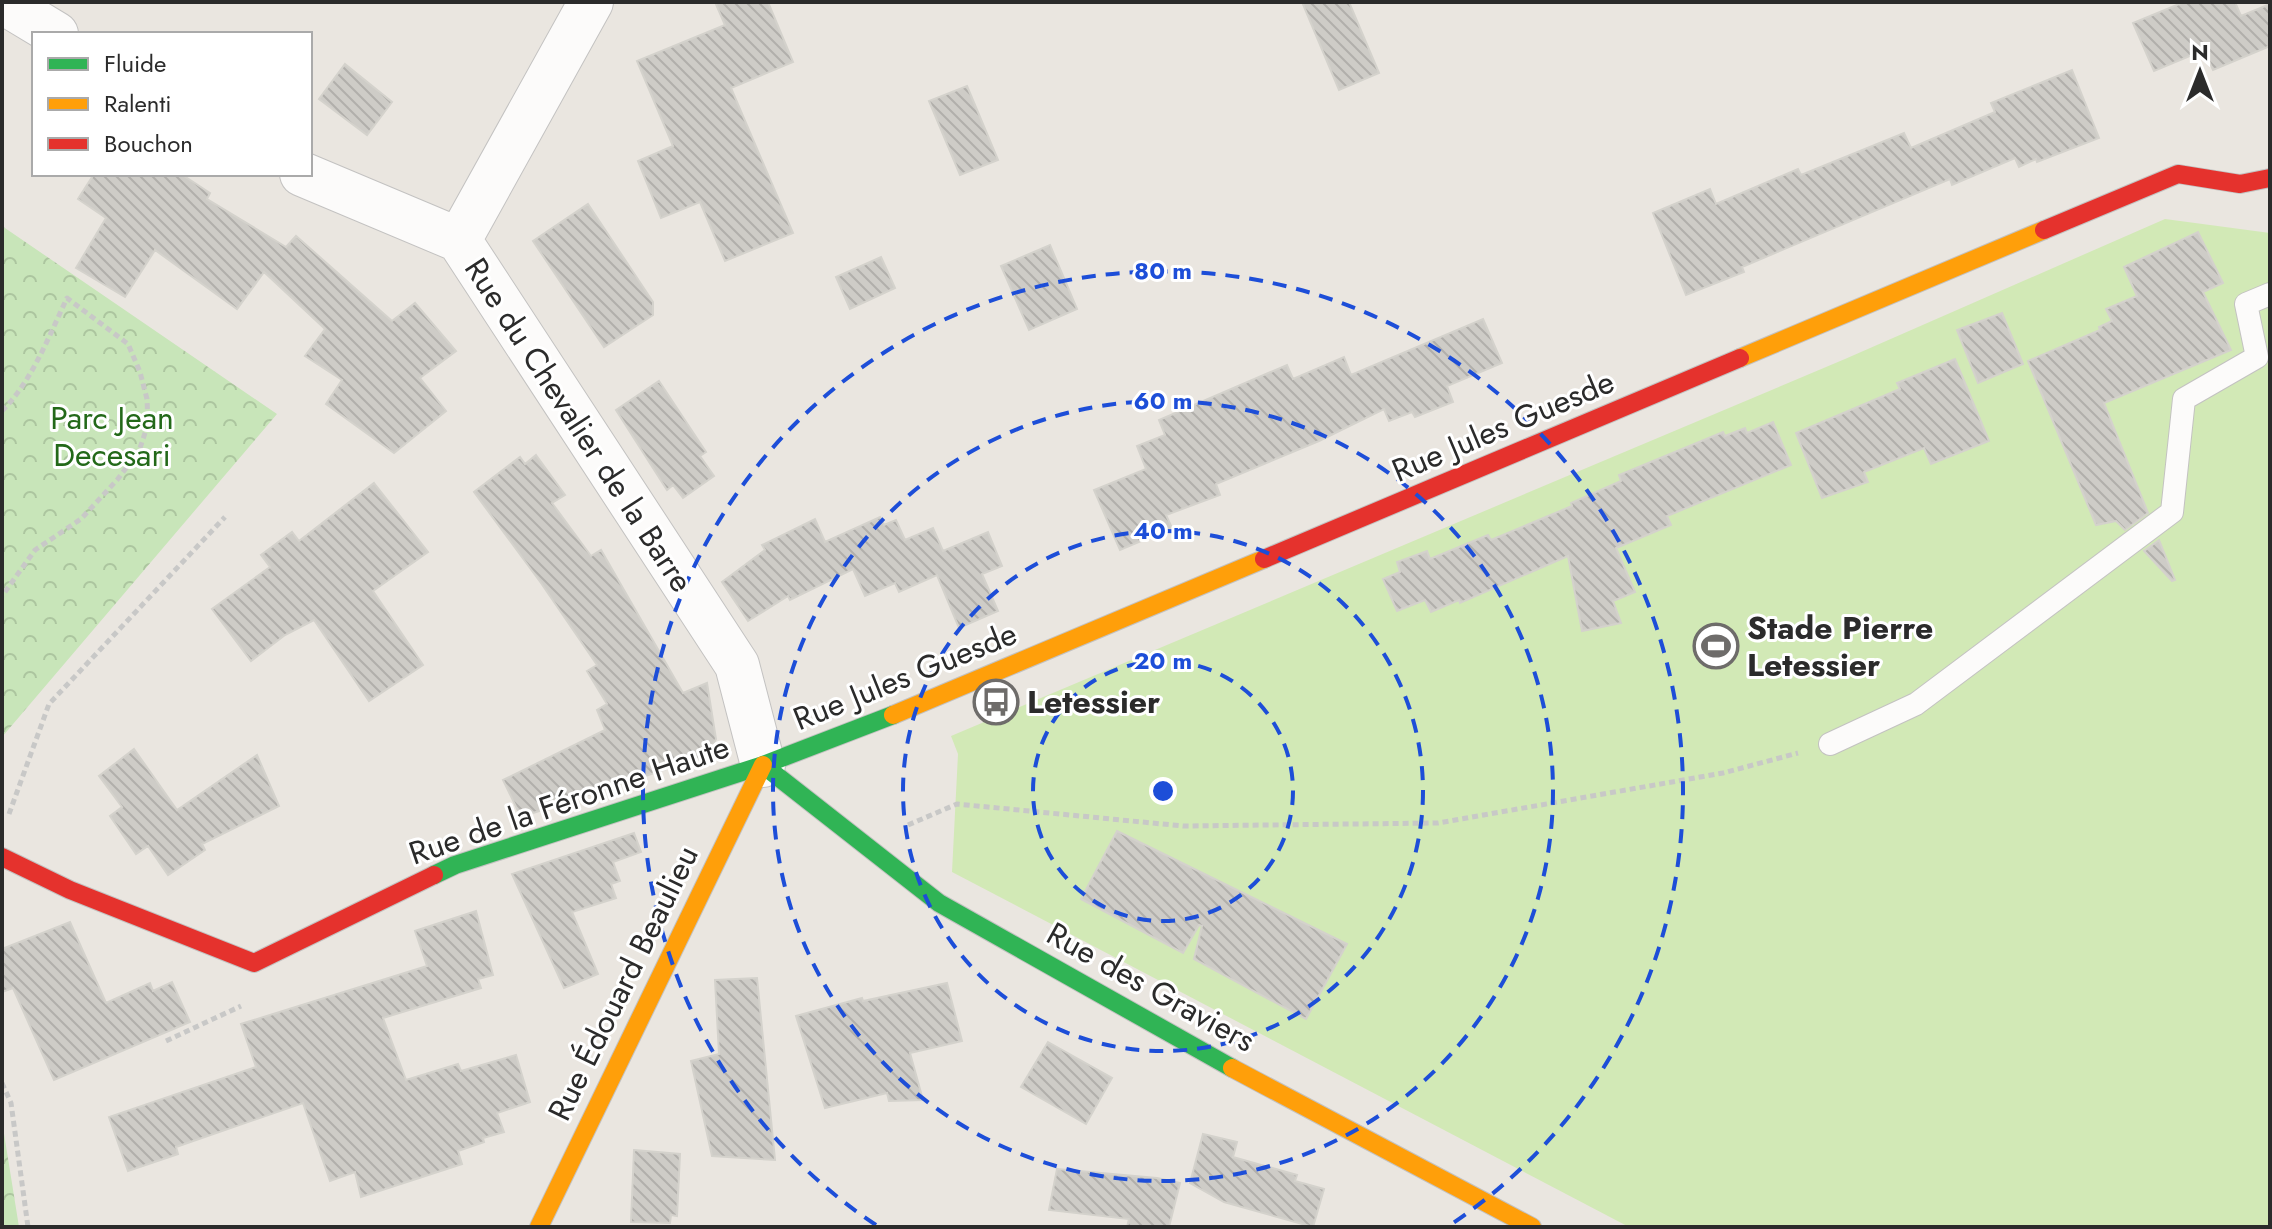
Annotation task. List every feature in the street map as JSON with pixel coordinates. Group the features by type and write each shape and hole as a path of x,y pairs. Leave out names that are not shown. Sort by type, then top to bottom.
{"street":[{"path":"3,2 53,32"},
{"path":"459,240 591,2"},
{"name":"Rue Jules Guesde","path":"763,765 964,686 2178,174 2240,184 2270,178"},
{"name":"Rue du Chevalier de la Barre","path":"307,176 459,240 737,665 763,765"},
{"name":"Rue de la Féronne Haute","path":"254,963 455,865 763,765"},
{"name":"Rue Édouard Beaulieu","path":"539,1227 763,765"},
{"name":"Rue des Graviers","path":"763,765 939,903 1176,1038 1532,1227"},
{"path":"2,857 70,890 254,963"}],"lane":[{"path":"1830,744 1916,704 2172,512 2184,399 2257,357 2246,304 2270,294"}],"path":[{"path":"2,411 12,401 39,357 67,298 128,344 144,385 148,424 139,451 117,480 81,519 35,550 2,596"},
{"path":"6,822 49,704 225,517"},
{"path":"902,828 957,804 1183,826 1438,823 1723,773 1830,744"},
{"path":"166,1041 258,998 254,963"},
{"path":"2,1083 11,1103 28,1227"}],"green space":[{"name":"Stade Pierre Letessier","path":"2165,219 2270,233 2270,1227 1629,1227 952,872 958,754 951,736 1845,359"},
{"name":"Parc Jean Decesari","path":"2,226 277,414 2,737"},
{"path":"2,1121 19,1227 2,1227"}],"building":[{"path":"715,2 768,2 793,62 731,88 793,233 725,261 700,202 661,218 638,161 673,146 637,61 725,25"},
{"path":"1302,2 1349,2 1379,73 1339,90"},
{"path":"2184,2 2235,2 2241,16 2270,4 2270,46 2213,70 2204,50 2154,71 2133,23"},
{"path":"345,64 392,102 367,135 319,99"},
{"path":"2072,70 2099,138 2019,167 2015,158 1952,185 1950,179 1742,267 1744,272 1686,295 1653,213 1710,189 1716,204 1798,169 1801,175 1904,133 1911,148 1995,112 1991,103"},
{"path":"967,86 998,160 960,175 929,101"},
{"path":"93,176 184,176 210,193 207,199 286,247 296,236 392,321 415,303 456,351 420,378 446,411 394,453 326,404 342,380 305,356 325,329 264,272 237,309 155,250 125,297 76,268 106,218 78,199"},
{"path":"588,204 653,302 653,315 604,347 533,241"},
{"path":"2198,232 2223,283 2203,292 2231,350 2104,403 2148,513 2125,530 2116,521 2096,525 2028,361 2100,330 2099,327 2112,321 2106,309 2137,296 2124,267"},
{"path":"1050,245 1077,309 1029,330 1001,266"},
{"path":"881,257 895,288 850,309 836,277"},
{"path":"2002,313 2023,364 1978,383 1957,330"},
{"path":"1483,319 1502,363 1447,386 1453,402 1415,417 1412,412 1389,421 1384,409 1319,441 1216,484 1220,495 1166,515 1172,528 1120,550 1094,490 1146,469 1137,446 1165,435 1159,420 1287,365 1293,379 1344,357 1351,375"},
{"path":"1955,359 1989,441 1931,464 1924,448 1864,472 1868,482 1822,498 1796,433 1900,389 1897,383"},
{"path":"659,381 706,452 700,456 714,476 683,498 673,485 667,490 616,410"},
{"path":"1773,422 1791,465 1667,516 1671,525 1616,548 1635,592 1613,601 1621,623 1582,631 1568,556 1460,603 1459,600 1431,612 1425,600 1397,611 1383,579 1400,572 1397,562 1427,551 1430,559 1488,535 1491,540 1572,506 1571,503 1621,481 1619,475 1723,432 1725,436 1745,428 1747,433"},
{"path":"536,455 565,495 552,503 591,556 601,550 683,693 707,683 716,739 706,756 521,817 503,780 605,730 597,710 607,704 587,671 597,665 474,492 520,457 525,464"},
{"path":"374,483 428,552 373,591 423,665 369,701 314,620 285,635 251,661 212,609 270,567 261,555 292,532 299,541"},
{"path":"880,517 884,525 896,520 905,540 933,528 943,551 988,532 1002,566 982,574 998,611 959,628 937,575 899,592 895,583 865,596 853,569 790,600 788,596 748,621 722,582 765,550 762,545 815,519 825,542"},
{"path":"2159,540 2175,580 2172,581 2144,551"},
{"path":"134,749 177,810 257,755 279,806 202,844 205,850 168,875 148,846 136,854 110,816 122,807 99,776"},
{"path":"1117,831 1347,944 1306,1019 1194,959 1202,926 1199,925 1183,953 1081,899"},
{"path":"634,833 641,852 613,862 620,881 611,884 616,898 572,912 598,974 564,988 512,874"},
{"path":"476,911 493,975 478,979 481,988 383,1018 406,1080 458,1064 461,1071 516,1055 530,1102 497,1113 504,1132 483,1138 484,1142 458,1151 462,1164 361,1197 355,1172 330,1181 303,1103 176,1147 178,1154 128,1171 109,1117 256,1067 241,1024 427,966 415,931"},
{"path":"70,922 106,1003 150,983 153,991 172,982 190,1022 54,1080 13,988 2,992 2,949"},
{"path":"757,978 775,1160 712,1156 691,1061 719,1054 715,980"},
{"path":"947,983 962,1041 910,1053 923,1100 889,1101 887,1093 825,1108 796,1016 862,998 863,1001"},
{"path":"1048,1042 1112,1078 1086,1124 1021,1087"},
{"path":"1203,1134 1237,1142 1233,1157 1297,1175 1295,1181 1324,1189 1313,1227 1224,1202 1190,1183"},
{"path":"634,1150 680,1154 677,1216 671,1215 670,1223 631,1222"},
{"path":"1057,1169 1180,1183 1169,1227 1127,1227 1129,1219 1049,1210"}],"traffic: fast":[{"path":"434,875 455,865 763,765 893,715"},
{"path":"763,765 939,903 1232,1068"}],"traffic: slow":[{"path":"1740,358 2044,230"},
{"path":"893,715 1264,559"},
{"path":"539,1227 763,765"},
{"path":"1232,1068 1532,1227"}],"traffic: jam":[{"path":"2044,230 2178,174 2240,184 2270,178"},
{"path":"1264,559 1740,358"},
{"path":"2,857 70,890 254,963 434,875"}],"place":[{"name":"Stade Pierre Letessier","path":"1716,646"},
{"name":"Letessier","path":"996,702"}]}
